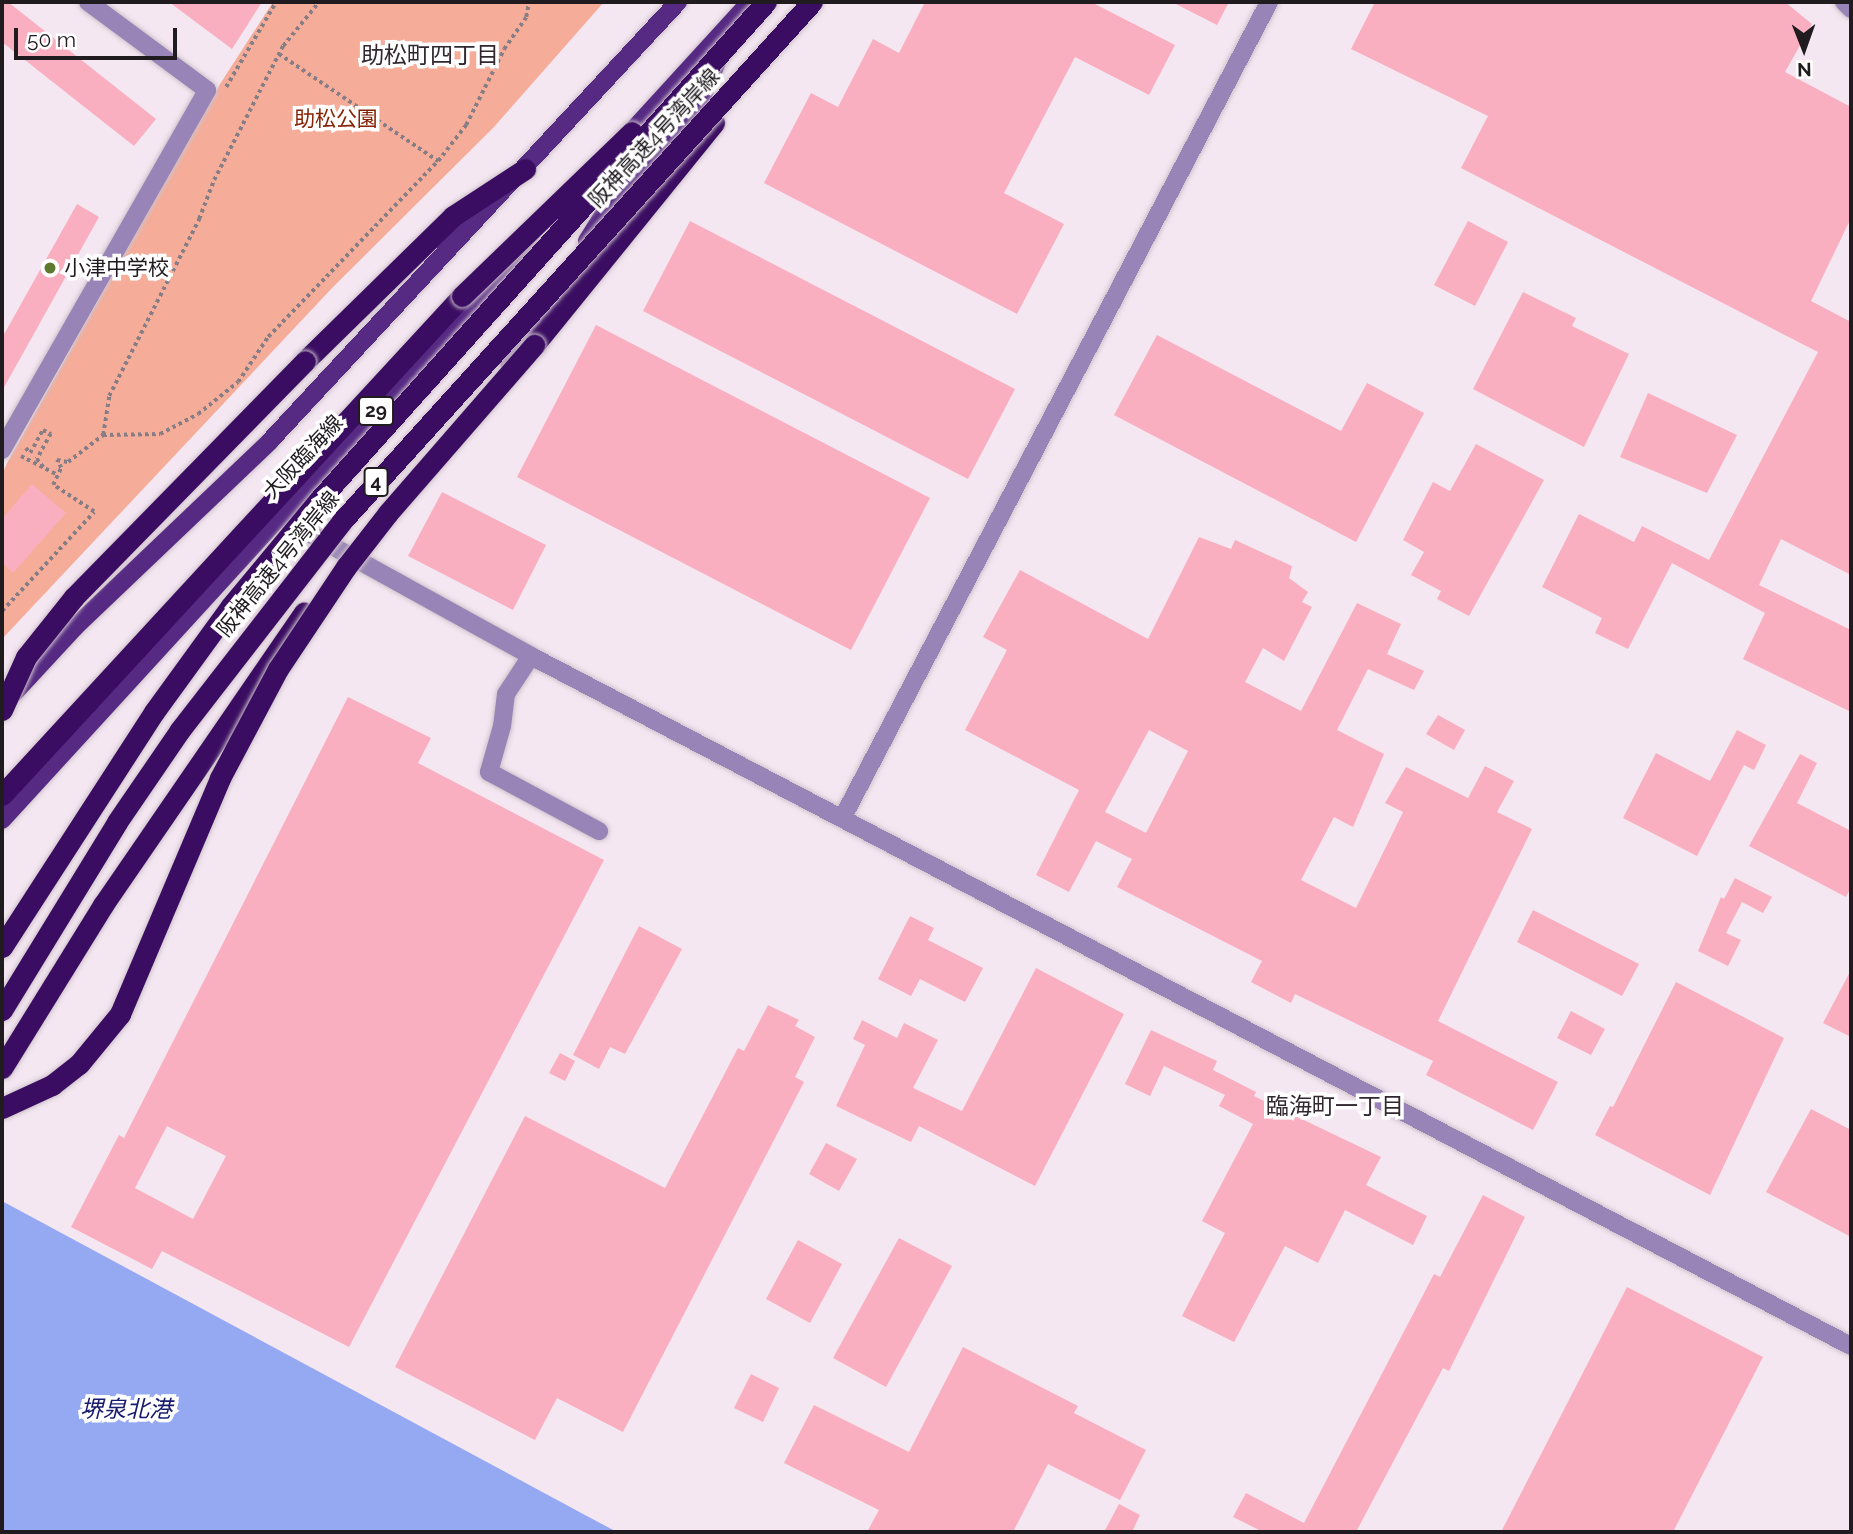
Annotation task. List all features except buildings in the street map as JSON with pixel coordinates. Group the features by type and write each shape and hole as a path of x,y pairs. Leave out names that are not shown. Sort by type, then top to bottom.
{"highway":[{"path":"2,795 462,296 679,86 757,2"},
{"name":"阪神高速4号湾岸線","path":"2,947 153,712 231,606 319,500 766,2"},
{"path":"2,1108 52,1085 79,1064 120,1014 247,723 346,567 604,262 806,8"},
{"name":"阪神高速4号湾岸線","path":"2,1010 164,753 300,574 505,336 806,8"},
{"path":"2,708 26,657 74,597 305,361 453,216 525,169"},
{"path":"2,1068 153,830 344,556"}],"main road":[{"name":"大阪臨海線","path":"2,708 76,626 269,442 678,2"},
{"name":"大阪臨海線","path":"2,820 750,2"},
{"path":"344,556 518,349 604,214 697,109 734,20"}],"street":[{"path":"2,450 206,90 88,2"},
{"path":"843,817 1269,2"},
{"path":"1844,2 1851,9"},
{"path":"279,516 344,556 531,656 1851,1346"},
{"path":"531,656 506,694 502,726 489,772 599,831"}],"path":[{"path":"206,90 227,87 276,2"},
{"path":"103,435 109,396 279,54 299,21 319,2"},
{"path":"2,611 94,512 53,485 61,468 103,435 160,435 198,414 238,382 268,337 325,273 438,160 486,89 504,48 526,17 529,2"},
{"path":"279,54 438,160"},
{"path":"34,424 39,427 24,450 30,453 43,430 51,434 37,459 44,468"},
{"path":"22,444 16,453 58,475"},
{"path":"61,468 57,460 68,462"}],"green space":[{"name":"助松公園","path":"273,2 604,2 494,127 333,287 2,639 2,475 7,463 220,84"}],"water":[{"name":"堺泉北港","path":"2,1201 585,1515 617,1532 2,1532"}],"place":[{"name":"小津中学校","path":"50,268"}],"district":[{"name":"助松町四丁目","path":"430,55"},
{"name":"臨海町一丁目","path":"1335,1106"}]}
